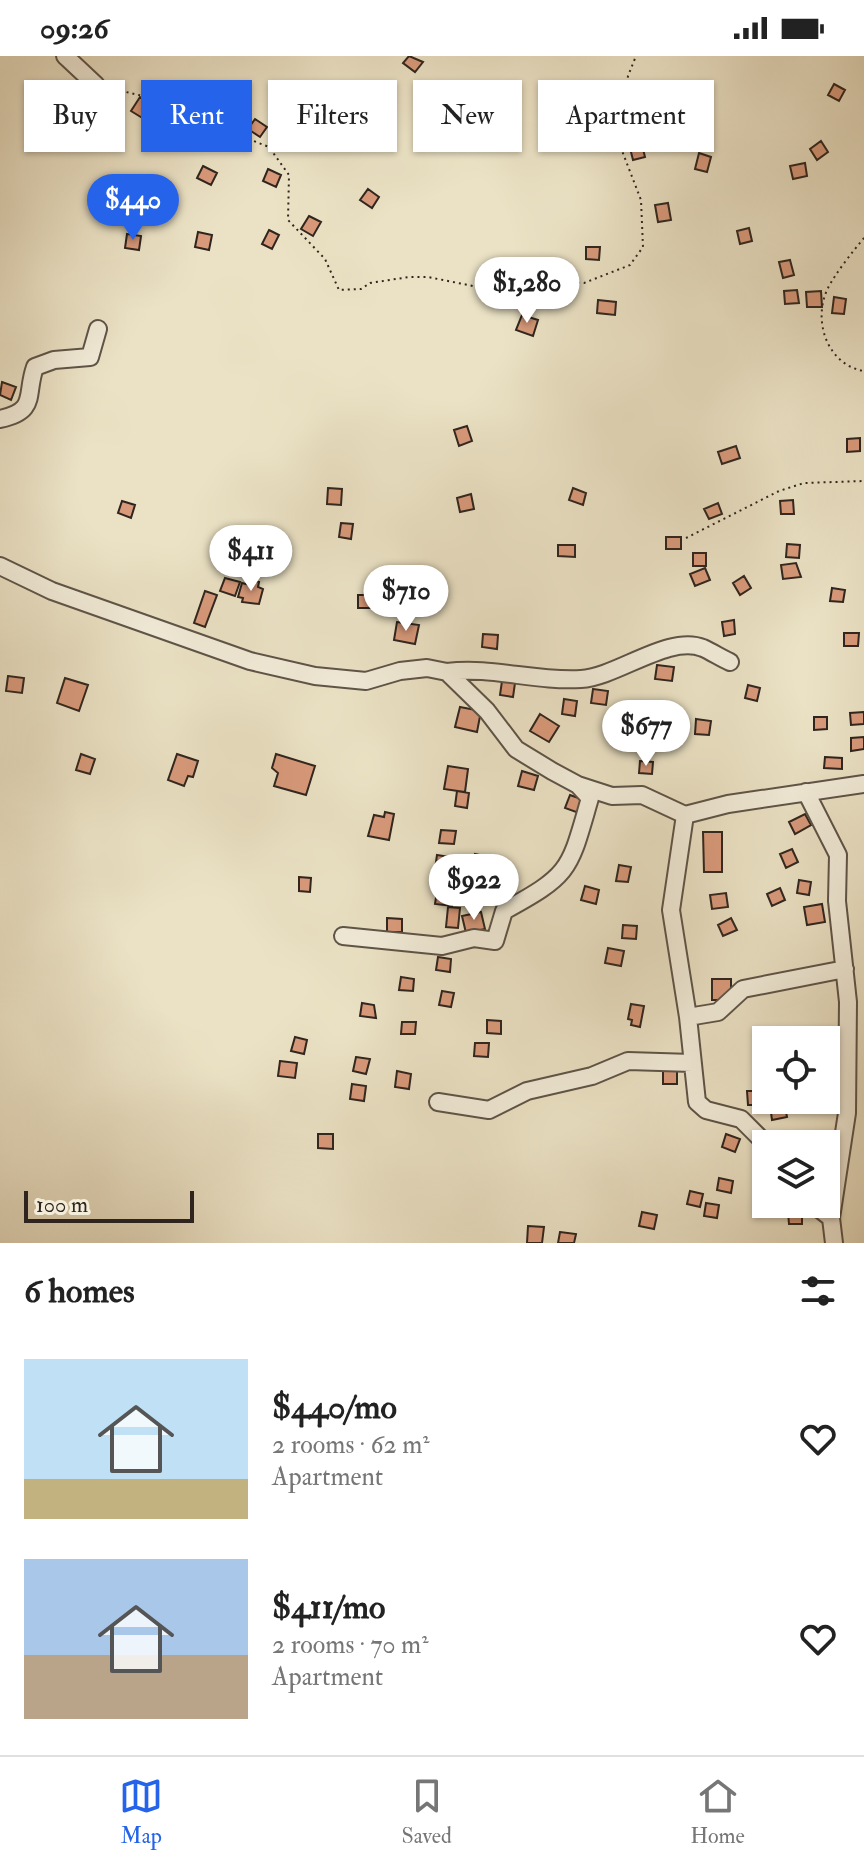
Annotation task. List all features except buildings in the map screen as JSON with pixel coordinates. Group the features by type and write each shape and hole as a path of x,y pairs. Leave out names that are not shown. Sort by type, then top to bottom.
{"street":[{"path":"65,56 91,80"},
{"path":"0,419 22,412 29,403 35,367 54,360 90,357 98,329"},
{"path":"0,566 52,591 250,661 315,676 366,681 400,671 427,668 447,672 473,668 523,678 583,679 625,667 640,656 656,651 690,647 702,648 730,662"},
{"path":"447,672 487,711 516,749 578,785 612,796 642,795 685,815 728,804 864,784"},
{"path":"343,936 442,946 474,938 495,941 504,911 551,883 564,873 572,859 590,798 578,785"},
{"path":"806,792 838,855 837,901 848,1002 847,1113 840,1159"},
{"path":"685,815 671,910 688,1017 697,1102 706,1110 741,1119 752,1130"},
{"path":"688,1017 718,1012 743,989 845,969"},
{"path":"438,1102 489,1110 527,1091 592,1076 628,1061 692,1063"},
{"path":"831,1218 834,1243"}],"path":[{"path":"125,92 143,96 195,124 215,126 269,147 289,175 288,220 325,259 339,290 361,289 370,283 409,277 428,277 483,288 535,280 584,283 630,265 643,247 641,200 619,143 628,76 636,56"},
{"path":"864,238 827,290 824,324 832,357 848,368 864,371"},
{"path":"686,538 779,491 804,483 864,481"}]}
